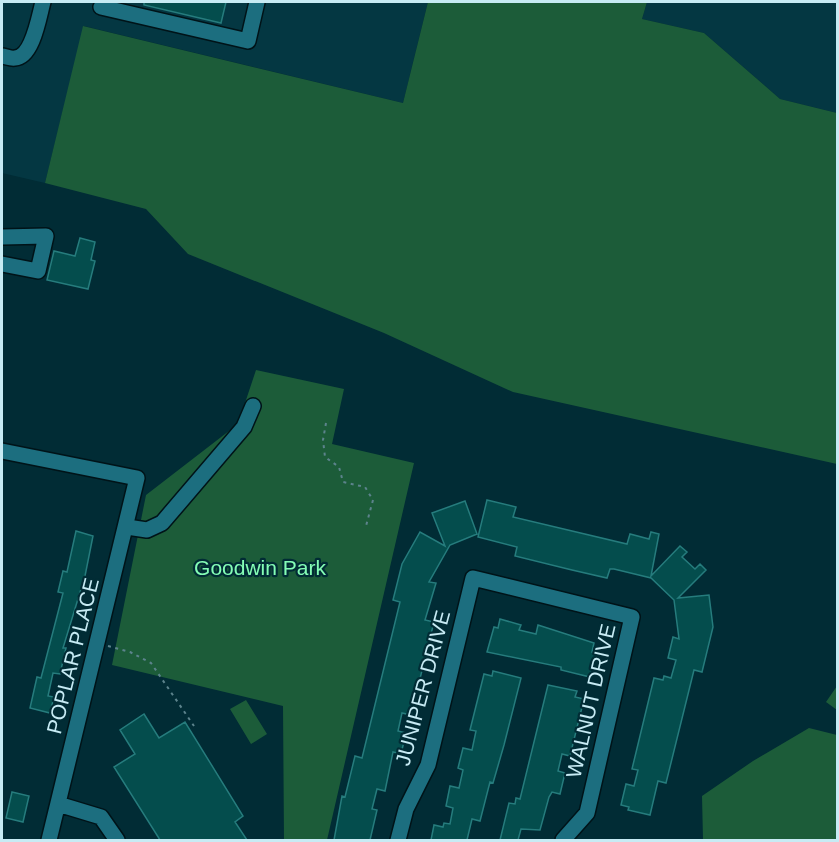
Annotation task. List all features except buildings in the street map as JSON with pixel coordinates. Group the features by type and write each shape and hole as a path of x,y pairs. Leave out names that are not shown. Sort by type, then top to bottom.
{"street":[{"path":"2,56 15,58 24,56 30,48 43,2"},
{"path":"100,7 248,41 257,2"},
{"path":"2,237 46,236 38,271 2,264"},
{"path":"127,527 147,530 162,524 244,427 253,406"},
{"name":"POPLAR PLACE","path":"2,451 137,477 127,527 96,643 49,840"},
{"name":"JUNIPER DRIVE","path":"398,840 406,809 428,765 473,578"},
{"name":"WALNUT DRIVE","path":"473,578 632,617 587,813 563,840"},
{"path":"58,804 101,817 117,840"}],"path":[{"path":"326,423 322,447 325,457 339,467 343,482 365,487 373,500 366,526"},
{"path":"96,643 130,652 151,663 194,726"}],"shaded area":[{"path":"2,2 428,2 403,103 84,26 45,183 2,173"},
{"path":"647,2 837,2 837,113 780,99 704,33 642,19"}],"green space":[{"path":"428,2 647,2 642,19 704,33 780,99 837,113 837,464 513,392 384,333 188,254 146,209 45,183 83,26 403,103"},
{"name":"Goodwin Park","path":"256,370 344,389 332,444 414,463 327,840 284,840 283,706 112,665 146,495 238,424"},
{"path":"837,686 837,710 826,702"},
{"path":"246,700 267,734 251,744 230,709"},
{"path":"809,728 837,735 837,840 703,840 702,796 753,761"}]}
